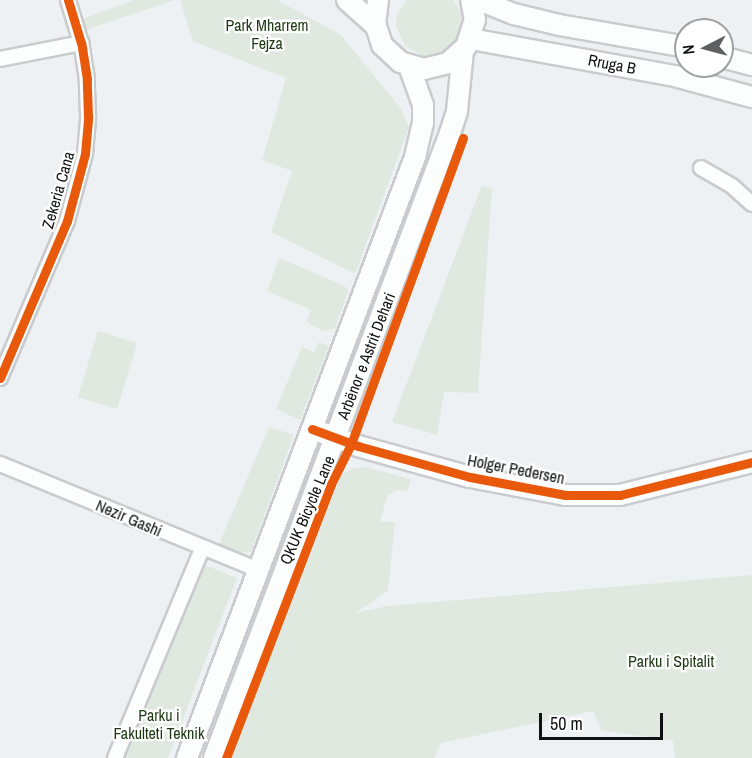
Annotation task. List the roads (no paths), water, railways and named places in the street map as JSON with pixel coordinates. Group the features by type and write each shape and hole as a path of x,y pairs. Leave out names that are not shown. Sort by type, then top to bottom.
{"main road":[{"path":"347,0 376,26 387,51 409,66 424,69 439,67 467,45"},
{"path":"376,26 378,0"},
{"name":"Arbënor e Astrit Dehari","path":"214,758 457,111 467,45 475,20 471,0"},
{"name":"Rruga B","path":"479,0 514,14 559,25 674,45"},
{"name":"Rruga B","path":"467,45 675,76 752,97"},
{"path":"734,60 752,65"},
{"name":"Arbënor e Astrit Dehari","path":"187,758 420,140 423,105 409,66"},
{"name":"Holger Pedersen","path":"312,429 470,477 565,495 620,495 752,462"}],"street":[{"name":"Zekeria Cana","path":"0,378 67,221 85,154 88,116 87,79 81,43 68,0"},
{"path":"0,59 81,43"},
{"path":"701,168 732,186 752,204"},
{"name":"Nezir Gashi","path":"0,464 202,549 258,570"},
{"path":"115,758 202,549"}],"park label":[{"name":"Park Mharrem Fejza","path":"267,34"},
{"name":"Parku i Spitalit","path":"671,661"},
{"name":"Parku i Fakulteti Teknik","path":"159,724"}]}
